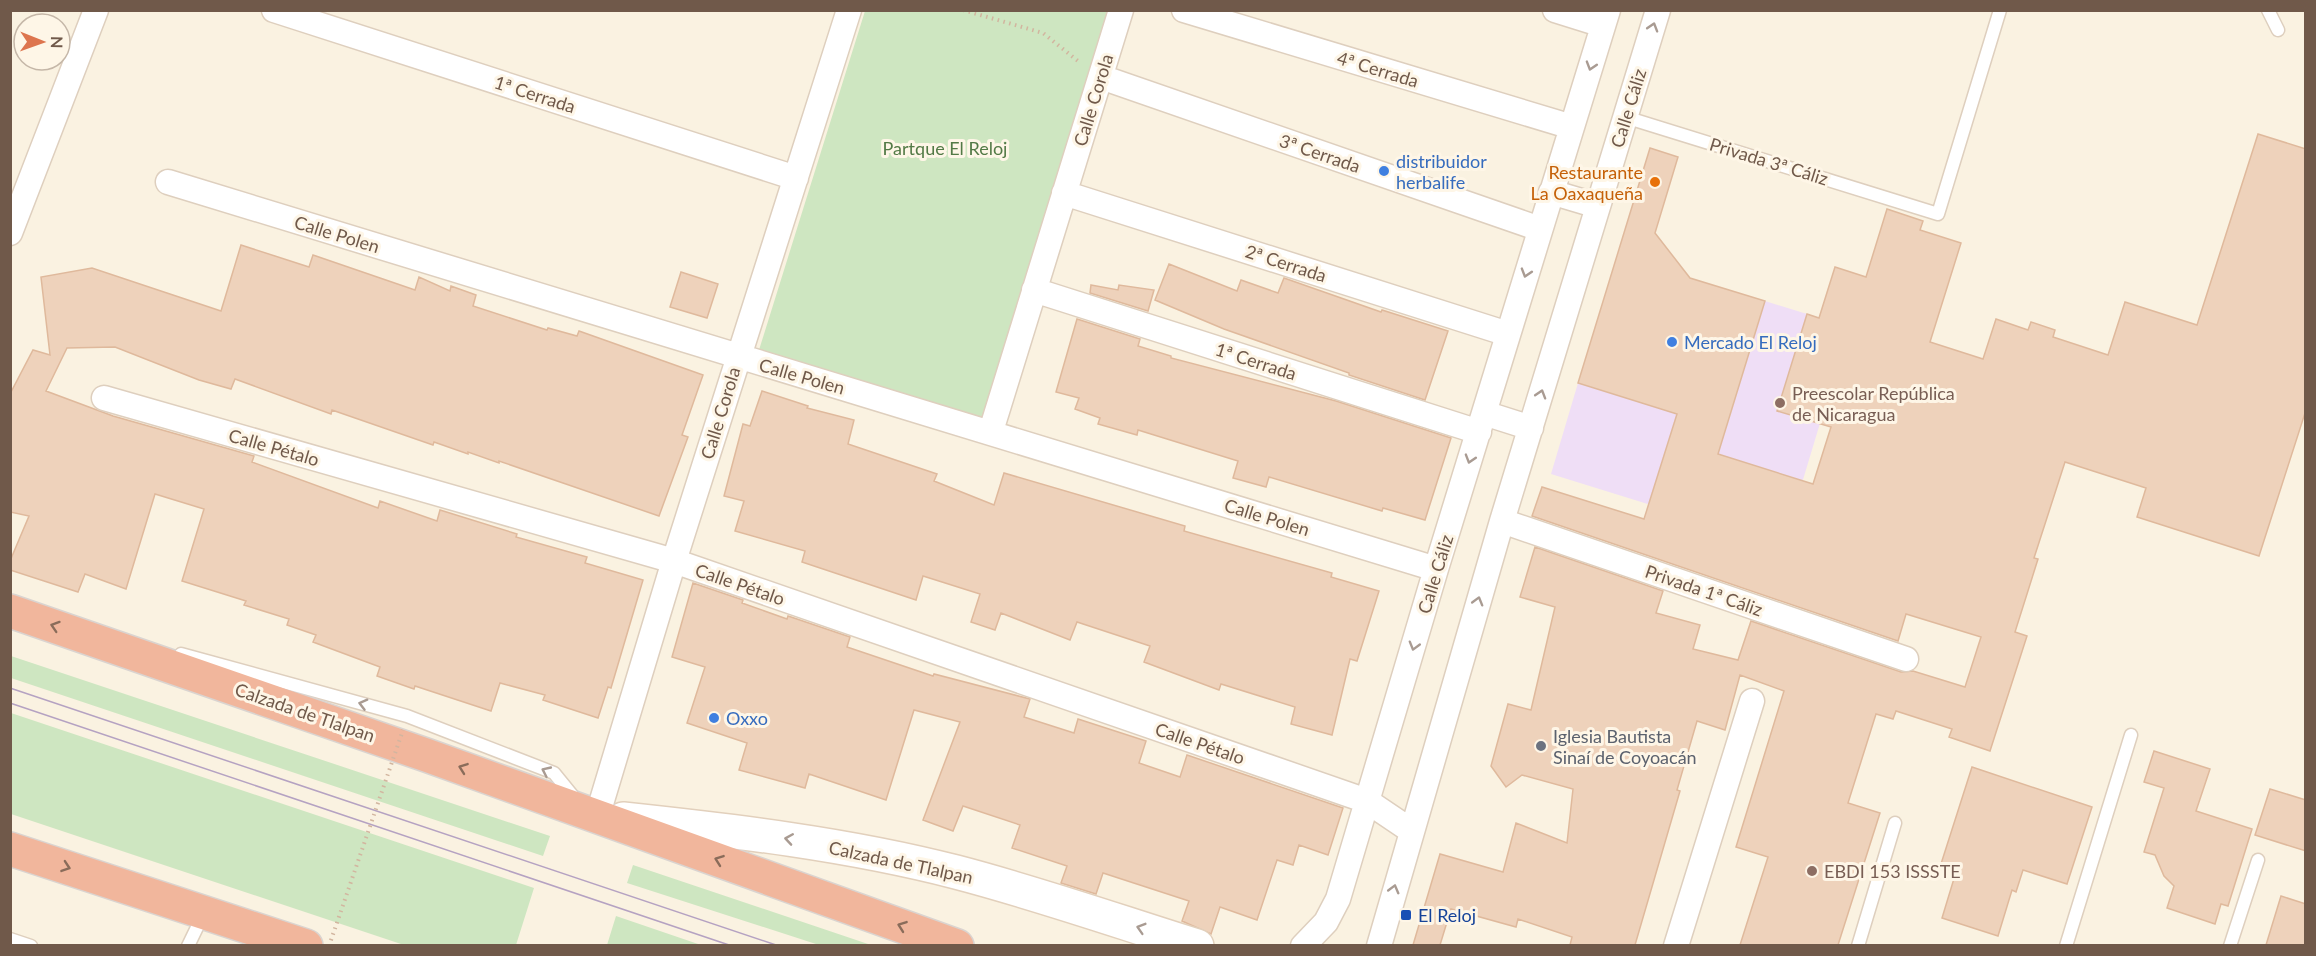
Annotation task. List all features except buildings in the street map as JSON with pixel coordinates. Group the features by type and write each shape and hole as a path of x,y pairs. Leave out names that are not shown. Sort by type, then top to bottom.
{"highway":[{"name":"Calzada de Tlalpan","path":"10,611 957,945"},
{"path":"10,849 247,931 306,945"}],"street":[{"path":"10,233 96,10"},
{"name":"1ª Cerrada","path":"274,10 796,178"},
{"name":"Calle Corola","path":"592,815 849,10"},
{"name":"Calle Corola","path":"991,431 1121,10"},
{"name":"4ª Cerrada","path":"1184,10 1572,127"},
{"path":"1555,10 1606,18"},
{"name":"Calle Cáliz","path":"1379,945 1410,830 1502,521 1658,10"},
{"name":"Calle Cáliz","path":"1302,945 1326,922 1338,899 1436,569 1606,18"},
{"name":"3ª Cerrada","path":"1101,77 1540,229"},
{"name":"Calle Polen","path":"168,182 738,357 991,431 1436,569"},
{"path":"1551,192 1598,206"},
{"name":"2ª Cerrada","path":"1064,193 1508,334"},
{"name":"1ª Cerrada","path":"1034,290 1481,423 1531,428"},
{"name":"Calle Pétalo","path":"104,398 674,561 1368,801 1410,830"},
{"name":"Privada 1ª Cáliz","path":"1502,521 1906,659"},
{"path":"1676,945 1752,701"},
{"name":"Calzada de Tlalpan","path":"592,815 782,838 870,853 957,872 1197,945"}],"lane":[{"name":"Privada 3ª Cáliz","path":"1625,117 1938,214 2000,10"},
{"path":"2268,10 2278,30"},
{"path":"97,640 160,649 428,724 554,773 592,815"},
{"path":"2067,945 2131,735"},
{"path":"1858,945 1895,823"},
{"path":"2230,945 2258,860"},
{"path":"189,945 203,914"},
{"path":"10,939 31,945"}],"path":[{"path":"963,10 1043,33 1101,77"},
{"path":"329,945 403,730"}],"shaded area":[{"name":"Preescolar República de Nicaragua","path":"1765,301 1849,327 1783,546 1551,474 1578,383 1726,429"}],"green space":[{"name":"Partque El Reloj","path":"865,11 1111,11 982,420 759,350"},
{"path":"11,656 550,836 543,856 11,678"},
{"path":"11,713 534,888 516,945 404,945 11,814"},
{"path":"633,865 871,945 819,945 627,883"},
{"path":"616,916 701,945 607,945"}],"tram line":[{"path":"10,688 779,946"},
{"path":"10,703 732,946"}],"place":[{"name":"distribuidor herbalife","path":"1384,171"},
{"name":"Restaurante La Oaxaqueña","path":"1655,182"},
{"name":"Mercado El Reloj","path":"1672,342"},
{"name":"Preescolar República de Nicaragua","path":"1780,403"},
{"name":"Oxxo","path":"714,718"},
{"name":"Iglesia Bautista Sinaí de Coyoacán","path":"1541,746"},
{"name":"EBDI 153 ISSSTE","path":"1812,871"},
{"name":"El Reloj","path":"1406,915"}]}
